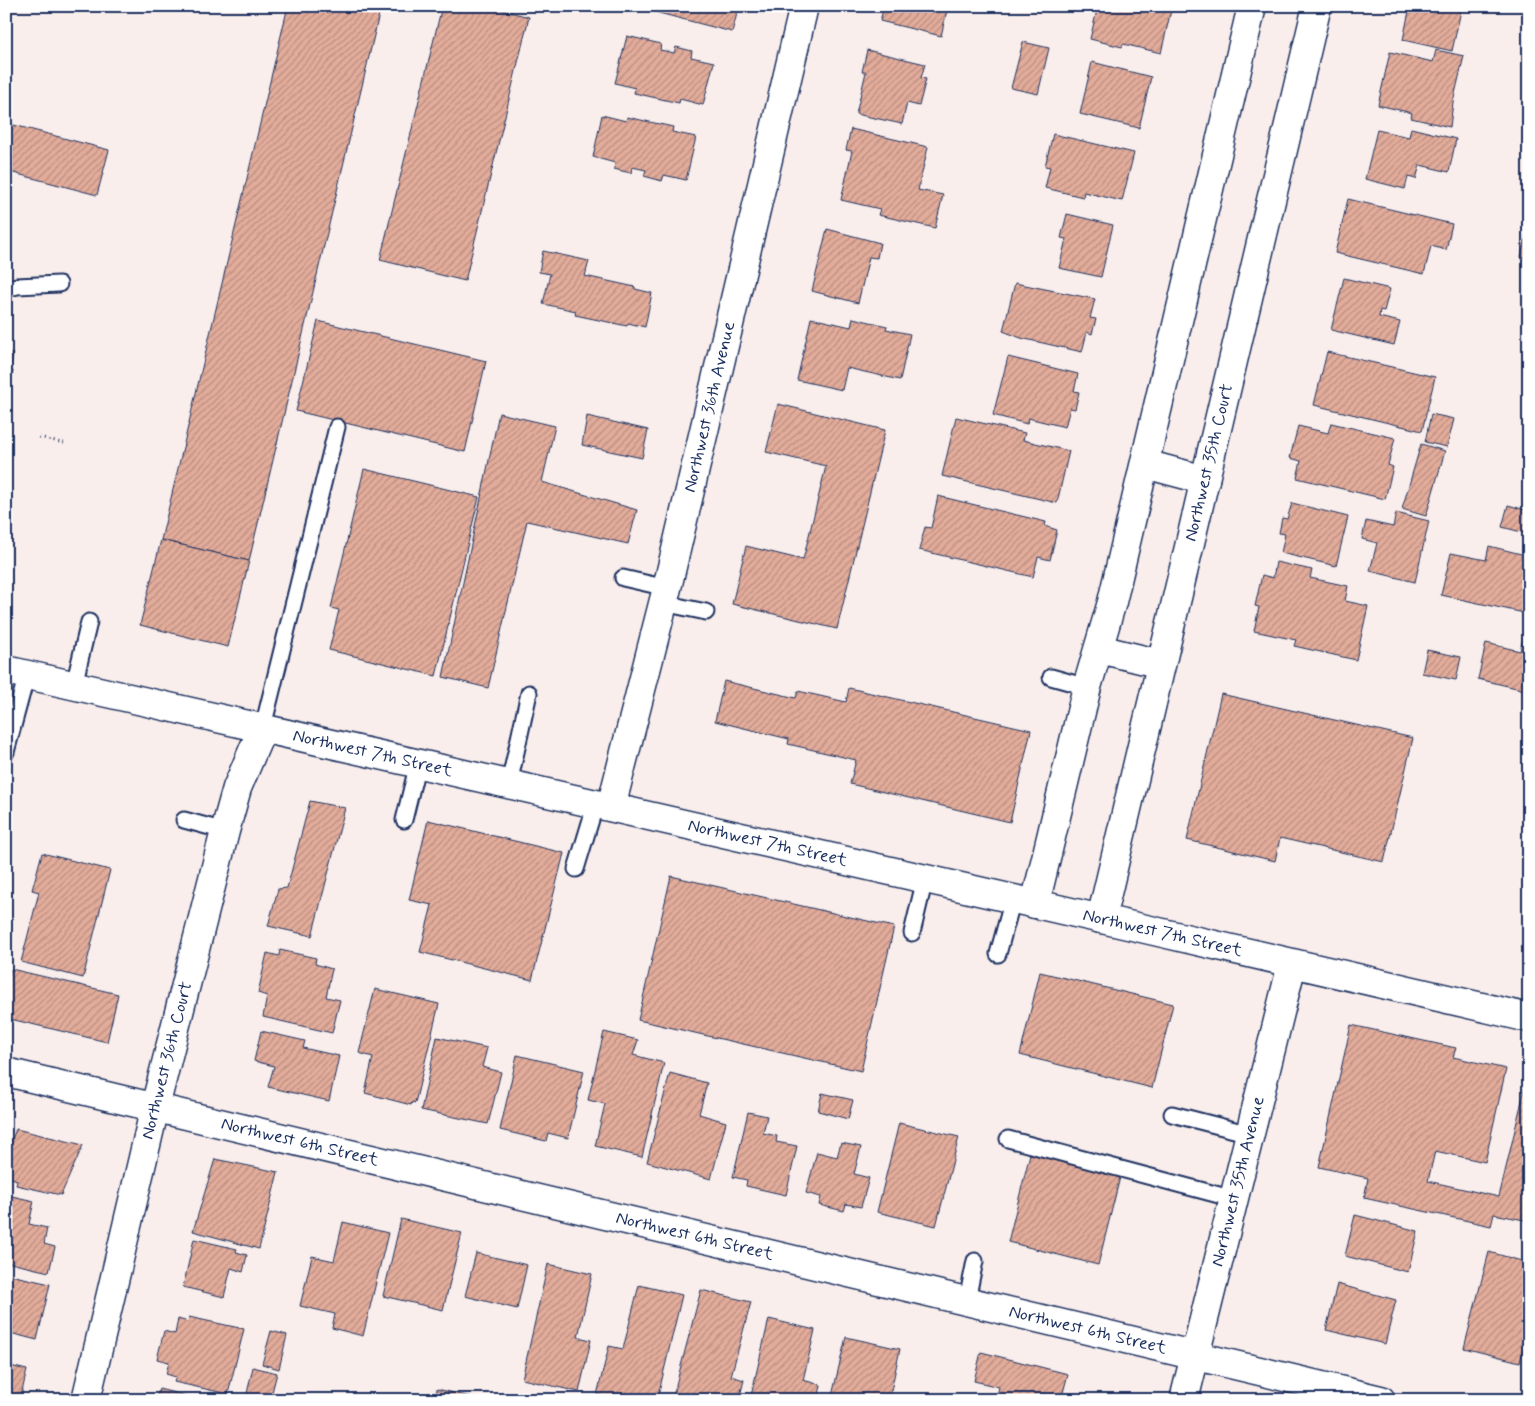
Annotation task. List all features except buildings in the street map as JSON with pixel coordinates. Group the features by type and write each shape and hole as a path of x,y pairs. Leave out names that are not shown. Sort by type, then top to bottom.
{"street":[{"name":"Northwest 36th Avenue","path":"603,805 665,596 804,6"},
{"path":"1024,901 1112,602 1252,6"},
{"name":"Northwest 35th Court","path":"1101,919 1316,6"},
{"path":"1145,464 1205,480"},
{"path":"1098,649 1161,664"},
{"name":"Northwest 7th Street","path":"17,672 1529,1018"},
{"name":"Northwest 36th Court","path":"86,1400 155,1107 225,830 237,788 263,728"},
{"name":"Northwest 35th Avenue","path":"1184,1400 1292,964"},
{"name":"Northwest 6th Street","path":"6,1072 1382,1400"}],"lane":[{"path":"6,289 17,286 59,284"},
{"path":"263,728 337,427"},
{"path":"623,578 706,612"},
{"path":"74,685 89,622"},
{"path":"6,752 17,672"},
{"path":"1051,677 1087,687"},
{"path":"509,784 528,693"},
{"path":"404,820 418,763"},
{"path":"576,869 603,805"},
{"path":"184,820 225,830"},
{"path":"912,934 925,879"},
{"path":"998,954 1024,901"},
{"path":"1172,1114 1250,1134"},
{"path":"1008,1139 1234,1199"},
{"path":"967,1300 975,1261"}],"path":[{"path":"40,438 64,444"}]}
